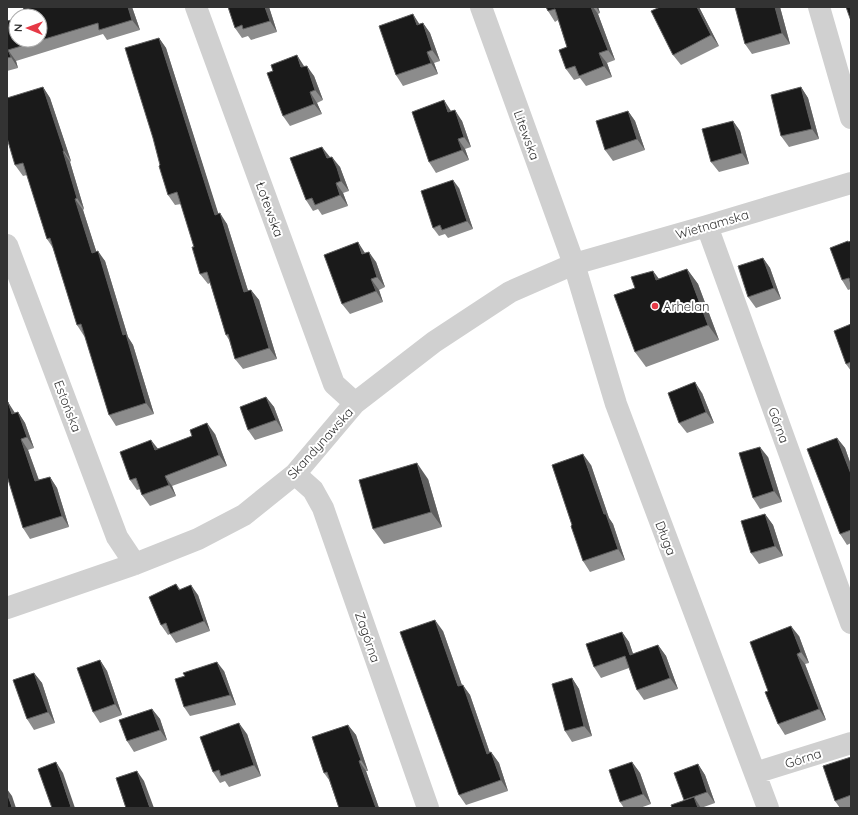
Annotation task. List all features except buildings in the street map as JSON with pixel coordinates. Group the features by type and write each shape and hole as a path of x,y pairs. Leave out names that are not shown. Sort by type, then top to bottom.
{"street":[{"name":"Łotewska","path":"196,7 334,384 356,403"},
{"name":"Litewska","path":"481,7 574,264"},
{"path":"819,7 851,118"},
{"name":"Wietnamska","path":"574,264 851,183"},
{"name":"Górna","path":"707,226 851,623"},
{"name":"Estońska","path":"7,245 117,537 135,564"},
{"name":"Skandynawska","path":"7,608 135,564 198,539 244,515 295,474 356,403 434,342 510,292 574,264"},
{"name":"Długa","path":"574,264 616,404 768,808"},
{"name":"Zagórna","path":"295,474 313,490 323,508 428,808"},
{"name":"Górna","path":"755,773 851,743"}],"place":[{"name":"Arhelan","path":"655,306"}]}
